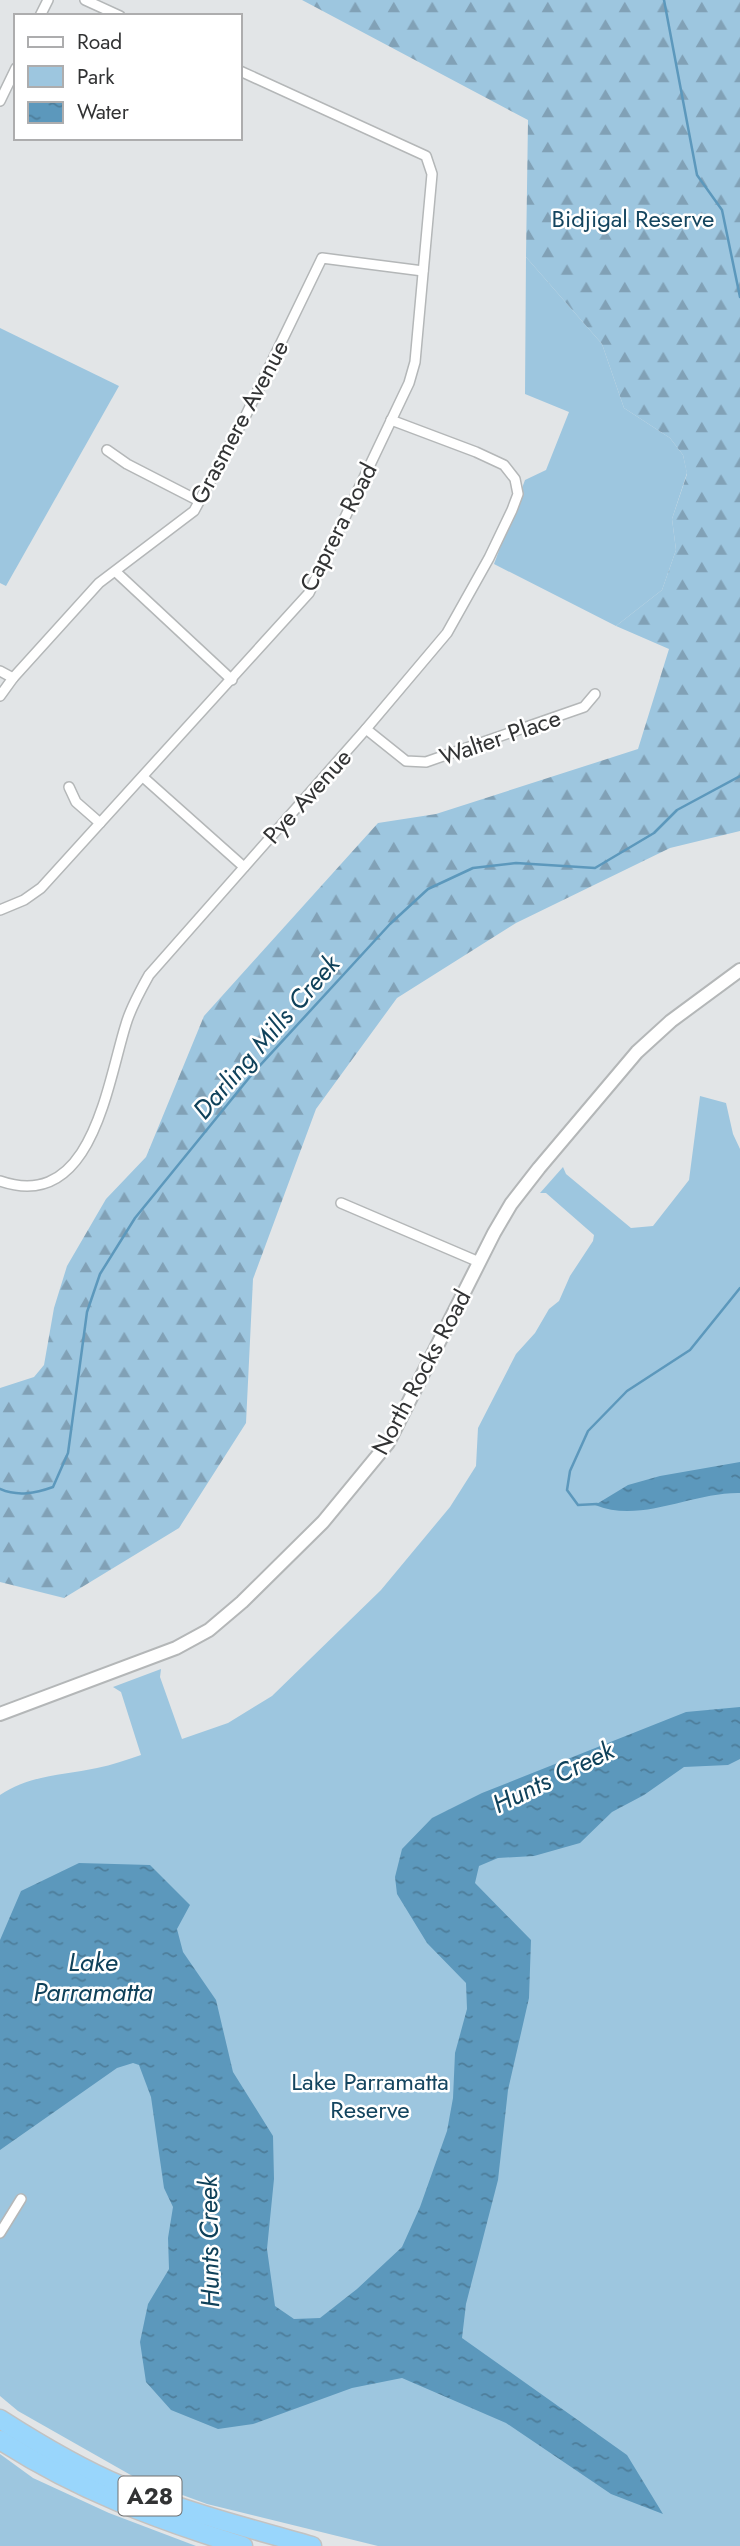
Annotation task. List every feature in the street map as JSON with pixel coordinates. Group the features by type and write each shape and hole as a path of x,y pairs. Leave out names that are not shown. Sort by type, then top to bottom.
{"highway":[{"name":"A28","path":"0,2419 59,2455 122,2486 184,2508 312,2546"},
{"name":"A28","path":"0,2440 49,2469 113,2501 146,2515 243,2546"}],"main road":[{"name":"North Rocks Road","path":"0,1714 166,1653 209,1630 242,1602 323,1522 388,1443 511,1203 637,1052 671,1021 740,970"}],"street":[{"path":"85,0 116,14"},
{"path":"0,101 14,72"},
{"name":"Caprera Road","path":"0,910 24,900 41,888 309,593 409,383 415,362 432,174 426,156 242,72"},
{"name":"Grasmere Avenue","path":"0,696 12,678 99,583 194,511 246,415 322,258 423,271"},
{"name":"Pye Avenue","path":"0,1181 27,1187 41,1185 68,1171 78,1158 96,1122 108,1091 126,1024 144,983 160,961 366,729 447,633 489,558 518,494 515,479 504,465 391,420"},
{"path":"107,450 127,464 199,501"},
{"path":"116,572 232,680"},
{"path":"0,671 12,678"},
{"name":"Walter Place","path":"366,729 406,761 426,762 584,707 595,694"},
{"path":"143,777 244,867"},
{"path":"69,788 76,802 100,824"},
{"path":"341,1203 479,1262"},
{"path":"0,2233 20,2199"}],"green space":[{"name":"Bidjigal Reserve","path":"302,0 740,0 740,831 670,848 516,923 397,998 316,1109 253,1279 246,1423 179,1528 64,1598 0,1582 0,1388 34,1377 44,1365 54,1308 67,1266 106,1199 146,1157 204,1016 378,823 436,814 638,749 669,649 616,626 662,590 676,550 672,519 687,474 683,455 670,438 624,408 602,344 526,257 528,120"},
{"path":"526,257 602,344 624,408 670,438 683,455 687,473 672,519 676,550 662,590 616,626 494,564 525,480 546,470 569,412 525,394"},
{"path":"0,328 119,386 6,586 0,583"},
{"name":"Lake Parramatta Reserve","path":"700,1096 726,1103 733,1134 740,1149 740,2546 378,2546 207,2504 136,2478 18,2411 0,2396 0,1795 23,1783 103,1767 141,1755 121,1692 113,1687 161,1669 160,1677 182,1739 228,1723 272,1696 381,1590 450,1507 476,1466 478,1428 516,1354 535,1333 549,1309 559,1301 570,1276 593,1241 594,1235 546,1193 540,1193 563,1167 566,1174 631,1228 653,1226 689,1180"},
{"path":"0,2454 33,2478 109,2513 196,2546 0,2546"}],"water":[{"path":"740,1462 740,1493 630,1511 595,1505 628,1485 660,1476"},
{"name":"Lake Parramatta","path":"740,1707 740,1759 728,1765 684,1767 644,1795 612,1812 580,1843 534,1856 498,1858 479,1866 475,1883 531,1940 529,1998 508,2090 498,2180 466,2304 462,2338 627,2455 663,2514 611,2494 506,2423 402,2378 352,2388 253,2424 218,2429 171,2410 146,2382 140,2342 148,2304 169,2269 168,2238 173,2207 164,2188 151,2097 139,2065 133,2063 117,2068 0,2150 0,1940 21,1891 79,1863 150,1865 190,1905 177,1929 183,1952 216,2000 233,2072 273,2136 274,2179 267,2249 275,2306 294,2319 320,2318 357,2289 402,2247 420,2207 447,2131 453,2098 455,2053 467,2009 466,1983 427,1943 397,1894 395,1877 402,1849 432,1818 482,1793 686,1712"}],"waterway":[{"name":"Darling Mills Creek","path":"664,0 697,175 722,210 740,297"},
{"name":"Darling Mills Creek","path":"0,1489 27,1493 53,1487 68,1453 87,1312 100,1274 135,1218 253,1073 390,924 428,889 473,868 516,863 595,868 654,833 677,810 740,776"},
{"name":"Hunts Creek","path":"597,1504 578,1505 567,1490 570,1471 588,1431 627,1391 690,1350 740,1288"}]}
